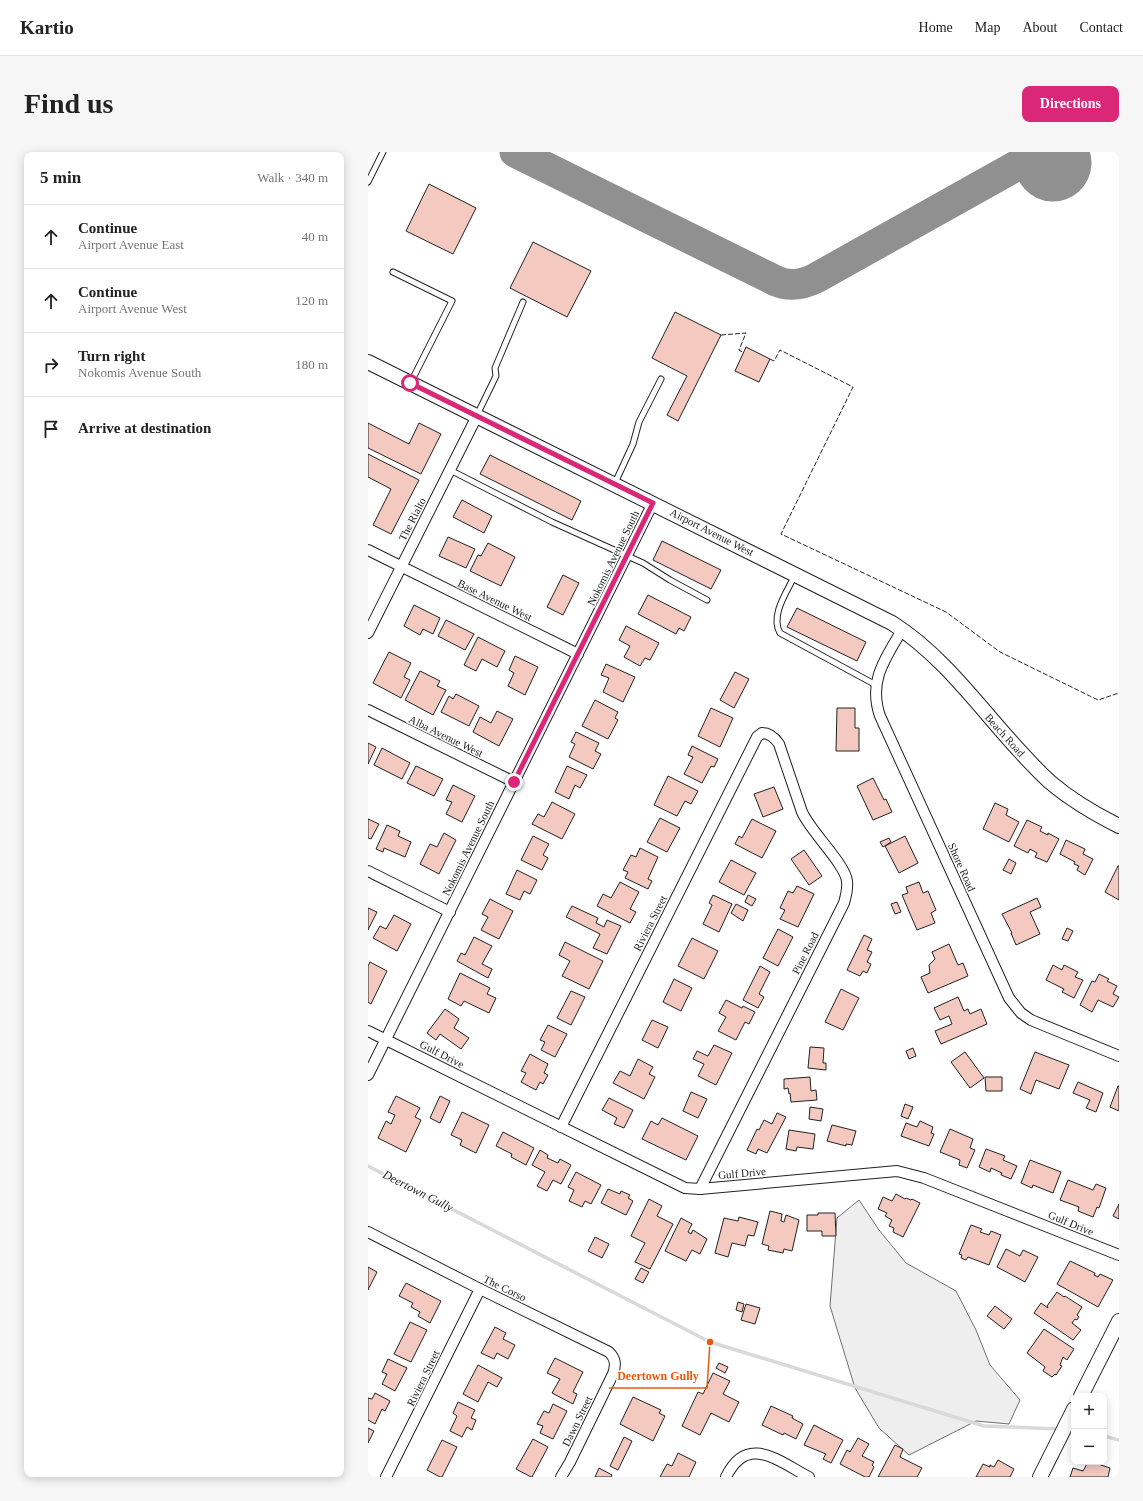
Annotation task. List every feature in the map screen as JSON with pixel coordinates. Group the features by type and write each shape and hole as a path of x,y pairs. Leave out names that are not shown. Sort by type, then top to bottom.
{"street":[{"name":"Airport Avenue West","path":"368,362 878,615 902,630"},
{"name":"The Rialto","path":"368,633 477,416"},
{"name":"Nokomis Avenue South","path":"368,1075 628,556 653,503"},
{"name":"Base Avenue West","path":"368,550 578,654"},
{"name":"Shore Road","path":"902,630 879,672 875,693 877,706 880,716 1009,998 1021,1013 1032,1020 1119,1056"},
{"name":"Beach Road","path":"902,630 922,645 945,668 1022,753 1051,782 1076,802 1119,826"},
{"name":"Alba Avenue West","path":"368,710 514,782"},
{"name":"Riviera Street","path":"561,1127 757,738 764,733"},
{"name":"Pine Road","path":"700,1189 844,902 847,892 847,881 844,870 807,823 778,744 773,738 764,733"},
{"path":"368,871 450,912"},
{"name":"Gulf Drive","path":"368,1031 678,1186 700,1189 897,1171 924,1178 1119,1255"},
{"name":"The Corso","path":"368,1232 609,1352 613,1355 616,1362 613,1374"},
{"name":"Riviera Street","path":"386,1477 480,1289"},
{"path":"1083,1393 1119,1321"},
{"name":"Dawn Street","path":"561,1477 570,1462 613,1374"},
{"path":"1040,1477 1071,1415"},
{"path":"726,1477 737,1459 757,1453 766,1455 809,1477"}],"lane":[{"path":"368,182 383,152"},
{"path":"393,272 452,301 410,383"},
{"path":"477,416 496,376 495,368 523,302"},
{"path":"614,484 633,444 639,422 661,379"},
{"path":"450,470 552,522 643,563 670,580 707,600"},
{"path":"796,574 778,610 776,622 780,633 876,685"}],"shaded area":[{"path":"859,1200 879,1230 906,1263 956,1291 976,1330 990,1365 1020,1400 1009,1424 976,1421 909,1455 879,1428 855,1388 830,1306 837,1218"}],"building":[{"path":"429,184 476,208 453,254 406,231"},
{"path":"533,242 591,271 567,317 510,288"},
{"path":"675,312 721,335 678,421 667,415 687,376 652,358"},
{"path":"746,347 770,359 759,382 735,371"},
{"path":"368,423 409,444 419,423 441,434 421,474 368,448"},
{"path":"368,454 419,480 391,534 373,525 391,489 368,477"},
{"path":"490,455 581,501 572,520 480,474"},
{"path":"462,500 492,516 484,533 453,517"},
{"path":"448,537 475,549 466,568 439,556"},
{"path":"662,541 721,570 711,589 653,560"},
{"path":"488,543 515,557 501,586 470,571 478,555 481,556"},
{"path":"563,575 579,583 563,615 547,607"},
{"path":"648,595 691,617 684,631 679,628 676,634 638,614"},
{"path":"414,605 440,618 433,634 423,629 420,635 404,626"},
{"path":"797,608 866,642 857,661 787,627"},
{"path":"446,620 474,634 465,650 438,636"},
{"path":"626,626 659,643 650,660 645,658 640,666 624,657 630,646 619,640"},
{"path":"478,637 505,651 497,667 482,659 476,671 464,665"},
{"path":"389,652 411,663 404,677 410,680 401,698 373,683"},
{"path":"515,656 538,667 525,695 508,686 514,673 509,670"},
{"path":"606,664 635,677 623,702 603,692 609,678 601,675"},
{"path":"420,671 440,681 437,686 446,690 433,715 405,700"},
{"path":"735,672 749,679 734,708 720,700"},
{"path":"456,694 479,706 469,726 441,712 449,696 453,699"},
{"path":"595,700 618,712 615,718 618,720 608,739 582,726"},
{"path":"711,708 733,718 720,747 698,736"},
{"path":"837,708 855,708 855,728 859,728 859,751 836,751"},
{"path":"497,711 513,719 499,746 473,732 480,717 491,723"},
{"path":"576,732 599,743 595,751 601,754 593,769 569,757 575,744 571,742"},
{"path":"368,743 376,747 368,764"},
{"path":"692,746 718,759 714,767 711,766 702,783 684,774 693,757 688,755"},
{"path":"382,748 410,763 402,779 374,765"},
{"path":"416,766 443,779 434,796 407,783"},
{"path":"567,766 587,775 580,788 575,785 569,799 555,792"},
{"path":"668,776 698,791 691,804 685,801 677,816 654,805"},
{"path":"873,778 892,812 873,820 857,786"},
{"path":"453,785 475,796 462,822 446,814 452,802 446,800"},
{"path":"774,787 783,809 763,817 754,794"},
{"path":"552,802 575,814 562,839 532,824 538,814 544,817"},
{"path":"995,803 1008,809 1006,815 1019,822 1009,842 983,829"},
{"path":"660,818 680,828 667,852 647,842"},
{"path":"368,819 379,824 371,839 368,838"},
{"path":"752,819 776,831 762,858 735,844 739,836 742,838"},
{"path":"1027,820 1042,827 1040,831 1048,835 1048,833 1059,839 1047,862 1035,857 1037,853 1030,849 1028,853 1014,846"},
{"path":"387,825 400,831 398,836 411,842 405,857 384,848 383,852 376,849"},
{"path":"444,833 456,840 439,874 420,864 430,844 437,847"},
{"path":"533,836 549,844 543,855 548,858 542,870 521,860"},
{"path":"905,836 918,863 899,873 885,846"},
{"path":"889,838 891,842 883,847 880,842"},
{"path":"1066,840 1085,849 1083,854 1093,859 1085,875 1077,870 1079,866 1074,864 1075,862 1060,854"},
{"path":"640,848 658,857 648,879 652,881 648,889 625,878 628,872 623,870 631,855 636,857"},
{"path":"804,850 822,876 809,885 791,859"},
{"path":"1009,859 1016,863 1011,874 1003,870"},
{"path":"731,860 756,873 744,895 719,882"},
{"path":"1119,866 1119,900 1105,892"},
{"path":"517,870 537,880 530,894 524,891 520,900 506,894"},
{"path":"620,882 639,892 630,909 636,912 630,923 597,906 603,894 611,898"},
{"path":"919,882 923,893 928,891 936,910 931,913 935,923 917,930 902,895 908,893 906,887"},
{"path":"797,886 814,894 798,927 780,919 785,910 780,908 788,891 793,893"},
{"path":"713,895 732,904 719,932 703,924 712,905 709,903"},
{"path":"748,895 756,899 752,906 745,902"},
{"path":"1037,898 1041,907 1030,912 1040,934 1016,945 1012,933 1002,914"},
{"path":"490,899 513,911 499,939 481,930 488,917 482,914"},
{"path":"897,902 901,912 895,914 891,904"},
{"path":"736,904 748,910 743,921 731,913"},
{"path":"572,906 598,918 596,923 604,927 607,920 621,926 607,954 593,948 600,934 566,917"},
{"path":"368,908 377,912 368,930"},
{"path":"394,915 411,924 397,951 373,938 380,926 386,929"},
{"path":"1067,928 1073,931 1068,941 1062,939"},
{"path":"778,929 793,937 778,966 763,958"},
{"path":"864,935 872,939 867,950 872,952 867,962 871,964 867,973 863,971 860,976 847,970"},
{"path":"474,937 492,946 482,964 492,969 488,978 457,961 461,953 465,955"},
{"path":"692,938 718,951 704,979 678,966"},
{"path":"565,942 603,961 589,989 562,976 570,961 559,955"},
{"path":"949,944 958,965 963,963 968,976 928,993 921,977 930,973 929,965 935,959 932,952"},
{"path":"370,962 387,971 371,1004 368,1002 368,966"},
{"path":"1053,965 1062,970 1064,965 1078,972 1075,977 1083,980 1074,998 1062,992 1064,989 1046,980"},
{"path":"760,966 770,972 759,994 764,997 758,1008 743,1000"},
{"path":"460,973 490,988 487,994 496,998 489,1013 464,1001 461,1006 448,999"},
{"path":"1099,974 1109,979 1107,981 1117,986 1113,994 1119,997 1113,1007 1098,1000 1092,1012 1080,1005 1092,981 1095,982"},
{"path":"674,979 692,988 681,1011 663,1002"},
{"path":"841,989 859,998 843,1030 825,1022"},
{"path":"571,991 585,997 571,1025 557,1018"},
{"path":"958,997 964,1011 968,1009 970,1014 981,1009 987,1024 941,1044 935,1031 952,1024 949,1016 940,1020 934,1008"},
{"path":"726,1000 742,1008 743,1006 755,1012 749,1024 745,1022 736,1040 718,1031 726,1017 719,1013"},
{"path":"445,1009 459,1019 454,1028 469,1038 461,1049 440,1034 436,1040 427,1033"},
{"path":"652,1020 668,1027 658,1048 642,1040"},
{"path":"548,1025 567,1034 555,1057 541,1050 545,1042 540,1040"},
{"path":"714,1045 732,1053 716,1085 698,1076 704,1064 693,1059 697,1051 708,1056"},
{"path":"810,1047 824,1048 823,1063 826,1063 826,1070 808,1068"},
{"path":"913,1048 916,1056 909,1059 906,1051"},
{"path":"965,1052 984,1078 970,1088 951,1062"},
{"path":"1035,1052 1069,1065 1059,1089 1036,1080 1031,1094 1020,1089"},
{"path":"530,1054 548,1064 544,1073 548,1075 543,1084 540,1082 536,1090 521,1082 526,1073 521,1071"},
{"path":"638,1059 653,1067 649,1074 655,1077 644,1099 613,1083 620,1071 630,1076"},
{"path":"810,1077 811,1091 816,1090 817,1100 791,1102 788,1088 784,1089 784,1079"},
{"path":"985,1077 1002,1077 1002,1091 986,1091"},
{"path":"1078,1082 1103,1093 1096,1112 1086,1108 1090,1100 1073,1093"},
{"path":"1119,1086 1119,1111 1110,1107"},
{"path":"691,1092 707,1099 698,1118 683,1111"},
{"path":"396,1096 420,1108 415,1117 421,1120 406,1152 378,1138 386,1121 391,1124 395,1115 388,1112"},
{"path":"440,1096 450,1101 440,1123 430,1118"},
{"path":"609,1098 633,1110 624,1128 614,1124 617,1118 602,1110"},
{"path":"905,1104 913,1107 908,1119 901,1116"},
{"path":"810,1107 823,1109 821,1121 809,1119"},
{"path":"462,1112 489,1125 476,1153 460,1145 462,1140 451,1135"},
{"path":"777,1113 786,1117 767,1153 758,1149 756,1154 747,1150 757,1129 759,1130 764,1120 772,1124"},
{"path":"662,1118 698,1136 686,1160 642,1139 651,1121 658,1125"},
{"path":"920,1121 933,1127 931,1133 934,1134 929,1146 901,1136 906,1123 917,1127"},
{"path":"832,1125 856,1131 852,1145 846,1144 846,1146 827,1141"},
{"path":"950,1129 973,1139 970,1148 975,1150 967,1168 959,1165 960,1160 940,1152"},
{"path":"789,1130 815,1134 813,1149 797,1147 796,1151 786,1149"},
{"path":"503,1132 534,1148 526,1165 511,1157 512,1154 496,1146"},
{"path":"986,1149 1005,1156 1003,1160 1017,1166 1011,1179 1001,1175 1002,1173 991,1168 990,1172 979,1167"},
{"path":"540,1150 548,1155 547,1158 558,1163 560,1159 571,1165 561,1184 553,1180 547,1191 537,1186 545,1172 532,1165"},
{"path":"1030,1160 1061,1172 1053,1193 1033,1185 1032,1188 1021,1183"},
{"path":"576,1172 601,1185 591,1204 585,1201 582,1207 569,1201 574,1190 568,1187"},
{"path":"1068,1180 1093,1190 1096,1184 1106,1188 1099,1208 1097,1207 1093,1217 1078,1211 1079,1207 1060,1200"},
{"path":"608,1189 620,1194 621,1191 630,1195 628,1198 633,1201 626,1215 601,1203"},
{"path":"896,1194 905,1199 912,1199 920,1203 903,1237 893,1232 894,1228 889,1226 892,1220 885,1216 887,1213 878,1209 883,1197 892,1201"},
{"path":"649,1199 662,1206 657,1216 673,1224 650,1269 635,1262 645,1243 631,1236"},
{"path":"1119,1204 1119,1219 1113,1216"},
{"path":"770,1211 782,1214 781,1221 784,1222 786,1215 799,1220 792,1251 784,1249 783,1253 768,1250 769,1246 762,1244"},
{"path":"818,1213 835,1213 836,1236 822,1236 822,1231 807,1231 807,1215 818,1215"},
{"path":"739,1217 758,1222 754,1236 748,1235 745,1246 732,1243 728,1257 715,1253 724,1218 738,1221"},
{"path":"681,1218 692,1224 688,1232 691,1234 693,1230 707,1239 700,1254 692,1250 686,1261 665,1251"},
{"path":"971,1225 982,1229 980,1232 989,1235 991,1231 1001,1235 989,1265 968,1257 966,1260 961,1258 962,1255 959,1254"},
{"path":"595,1237 609,1244 602,1258 588,1251"},
{"path":"1006,1249 1020,1256 1023,1250 1038,1257 1025,1282 997,1267"},
{"path":"1070,1261 1095,1273 1094,1275 1098,1277 1100,1274 1113,1280 1098,1307 1057,1284"},
{"path":"368,1267 377,1272 368,1290"},
{"path":"641,1268 649,1272 643,1283 635,1279"},
{"path":"406,1283 441,1301 430,1323 418,1316 420,1312 411,1307 413,1303 399,1296"},
{"path":"1057,1292 1082,1307 1077,1315 1079,1317 1072,1323 1081,1330 1073,1340 1034,1313 1041,1303 1048,1308 1047,1306"},
{"path":"738,1302 744,1304 742,1312 736,1310"},
{"path":"746,1304 760,1308 755,1324 741,1320"},
{"path":"995,1306 1012,1319 1004,1329 987,1316"},
{"path":"410,1322 427,1330 411,1362 394,1354"},
{"path":"495,1327 506,1333 503,1339 515,1345 508,1359 497,1353 494,1359 481,1353"},
{"path":"1044,1329 1074,1349 1067,1360 1063,1357 1060,1365 1062,1366 1056,1375 1055,1374 1052,1377 1043,1371 1045,1367 1027,1353"},
{"path":"555,1358 583,1372 573,1392 577,1394 573,1404 552,1393 560,1379 547,1373"},
{"path":"388,1359 407,1368 395,1391 382,1384 387,1374 382,1372"},
{"path":"719,1363 728,1367 725,1373 716,1368"},
{"path":"478,1365 502,1378 497,1387 488,1382 478,1402 463,1394"},
{"path":"713,1373 730,1381 723,1394 739,1402 729,1422 711,1413 700,1435 682,1426 698,1392 703,1394"},
{"path":"375,1393 390,1401 385,1411 382,1409 375,1424 368,1420 368,1398 372,1399"},
{"path":"633,1397 661,1410 659,1413 665,1416 653,1441 620,1424"},
{"path":"458,1402 475,1410 471,1418 476,1420 472,1430 467,1427 462,1437 450,1431 457,1416 453,1413"},
{"path":"553,1404 567,1411 553,1439 540,1433 543,1426 537,1424 544,1411 549,1413"},
{"path":"771,1406 793,1416 792,1418 803,1424 796,1439 784,1433 783,1435 762,1425"},
{"path":"814,1425 843,1440 831,1463 823,1459 826,1454 804,1445"},
{"path":"368,1428 374,1431 368,1443"},
{"path":"624,1437 632,1441 618,1470 610,1466"},
{"path":"858,1438 869,1444 862,1456 874,1462 872,1465 874,1467 869,1477 865,1477 840,1464 847,1450 850,1452"},
{"path":"533,1439 548,1447 531,1477 516,1469"},
{"path":"442,1440 457,1447 442,1477 440,1477 427,1470"},
{"path":"895,1445 903,1449 900,1457 922,1468 917,1477 878,1477"},
{"path":"678,1453 696,1462 689,1477 660,1477 667,1464 672,1466"},
{"path":"998,1460 1014,1469 1010,1477 976,1477 983,1464 994,1467"},
{"path":"1086,1465 1101,1465 1110,1468 1108,1477 1070,1477 1073,1468 1083,1471"},
{"path":"599,1468 612,1475 611,1477 595,1477"}],"waterway":[{"name":"Deertown Gully","path":"368,1166 710,1342 984,1426 1060,1429"},
{"name":"Deertown Gully","path":"1107,1437 1119,1440"}],"taxiway":[{"path":"515,152 776,281 791,285 801,284 816,278 1016,166 1026,159 1032,152"}],"runway":[{"path":"1049,152 1053,163"}],"fence":[{"path":"721,335 746,333 739,350 744,353"},
{"path":"770,359 774,361 780,350 853,387 781,534 946,612 1000,652 1098,700 1119,693"}],"place":[{"name":"Deertown Gully","path":"710,1342"}],"route":[{"path":"410,383 653,503 514,782"}]}
